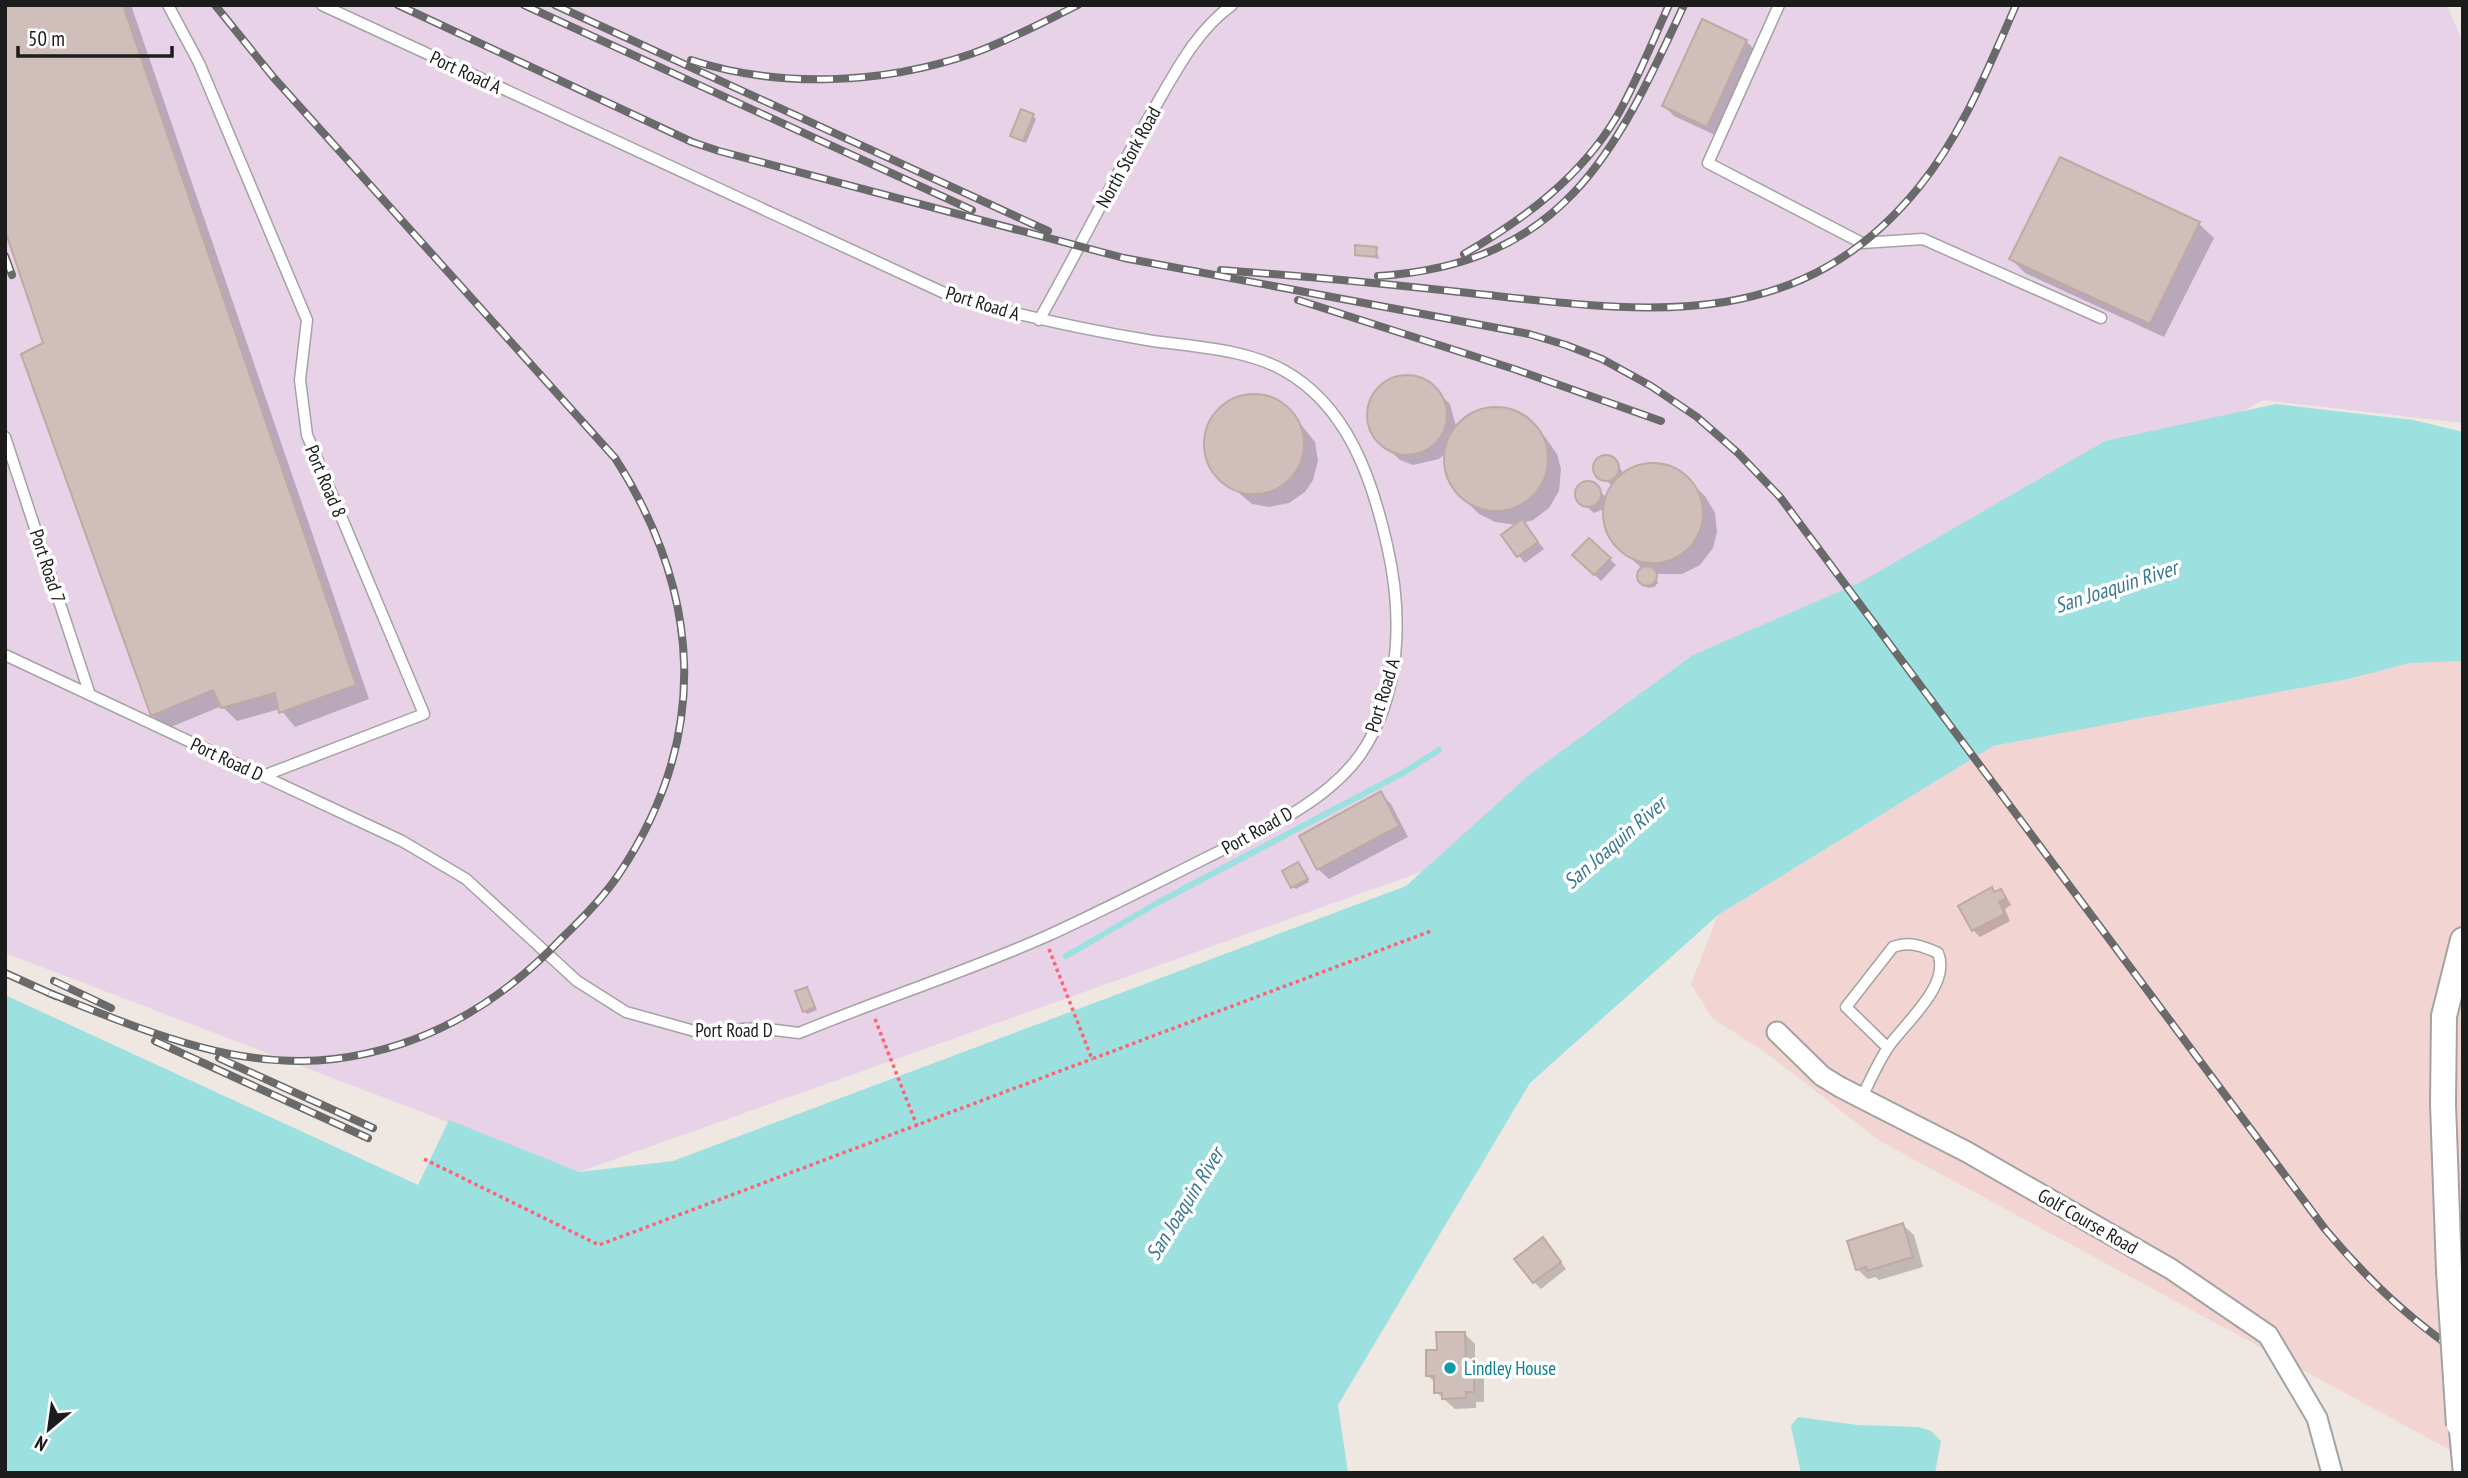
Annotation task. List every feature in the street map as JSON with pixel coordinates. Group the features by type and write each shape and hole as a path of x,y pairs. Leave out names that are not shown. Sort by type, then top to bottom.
{"street":[{"path":"2463,940 2444,1017 2443,1104 2449,1271 2463,1469"},
{"name":"Golf Course Road","path":"1777,1032 1822,1076 1861,1099 1967,1152 2171,1269 2268,1335 2317,1418 2332,1473"}],"lane":[{"name":"Port Road 8","path":"168,5 199,63 307,320 300,380 307,435 424,714 263,776"},
{"name":"Port Road A","path":"322,5 956,298 1039,320 1261,361 1297,379 1322,398 1334,414 1362,467 1380,513 1397,602 1397,641 1391,676 1377,725 1366,746"},
{"name":"North Stork Road","path":"1039,320 1080,248 1112,180 1177,69 1202,32 1232,5"},
{"path":"1779,5 1708,163 1862,243 1923,239 2101,318"},
{"name":"Port Road 7","path":"5,437 90,695"},
{"name":"Port Road D","path":"5,655 402,841 466,879 577,981 609,1003 638,1017 698,1032 759,1028 799,1033 870,1003 1045,937 1263,830 1331,787 1366,746"},
{"path":"1861,1099 1888,1048 1935,984 1941,960 1938,953 1925,947 1902,943 1893,947 1846,1007 1888,1048"}],"path":[{"path":"424,1159 599,1245 1431,931"},
{"path":"1045,937 1093,1059"},
{"path":"870,1003 917,1126"}],"shaded area":[{"path":"5,5 2447,5 2463,43 2463,423 2263,400 1751,697 1421,872 579,1172 5,953"},
{"path":"2463,661 2463,1457 1880,1141 1769,1055 1712,1018 1691,984 1718,915 1993,746 2348,679 2410,663"}],"water":[{"name":"San Joaquin River","path":"2276,404 2413,420 2463,432 2463,661 2410,663 2348,679 1993,746 1718,915 1530,1083 1338,1405 1348,1473 5,1473 5,995 418,1185 449,1120 579,1172 673,1161 1406,886 1529,775 1693,655 1859,583 2105,441"},
{"path":"1798,1417 1858,1425 1919,1427 1931,1431 1941,1441 1935,1473 1801,1473 1791,1426"}],"building":[{"path":"5,5 123,5 356,685 279,713 275,693 221,708 213,690 151,716 21,354 43,343 5,230"},
{"path":"1702,19 1747,40 1707,127 1662,106"},
{"path":"1021,109 1034,114 1023,141 1010,136"},
{"path":"2060,157 2200,222 2150,324 2009,259"},
{"path":"1355,245 1377,247 1376,257 1355,255"},
{"path":"1407,375 1422,378 1435,387 1444,400 1447,415 1444,430 1435,443 1422,452 1407,455 1392,452 1379,443 1370,430 1367,415 1370,400 1379,387 1392,378"},
{"path":"1254,394 1282,402 1296,416 1304,444 1296,472 1282,486 1254,494 1226,486 1212,472 1204,444 1212,416 1226,402"},
{"path":"1496,407 1516,411 1533,422 1544,439 1548,459 1544,479 1533,496 1516,507 1496,511 1476,507 1459,496 1448,479 1444,459 1448,439 1459,422 1476,411"},
{"path":"1606,455 1615,459 1619,468 1615,477 1606,481 1597,477 1593,468 1597,459"},
{"path":"1653,463 1672,466 1689,477 1700,494 1703,513 1700,532 1689,549 1672,560 1653,563 1634,560 1617,549 1606,532 1603,513 1606,494 1617,477 1634,466"},
{"path":"1588,481 1597,485 1601,494 1597,503 1588,507 1579,503 1575,494 1579,485"},
{"path":"1522,519 1538,542 1517,557 1501,535"},
{"path":"1589,538 1611,558 1594,575 1572,555"},
{"path":"1647,566 1654,569 1657,576 1654,583 1647,586 1640,583 1637,576 1640,569"},
{"path":"1381,791 1399,826 1317,870 1299,836"},
{"path":"1298,862 1308,879 1291,888 1282,871"},
{"path":"1992,887 1994,892 2001,889 2006,898 1999,902 2005,914 1972,931 1958,906"},
{"path":"807,987 815,1007 803,1012 795,991"},
{"path":"1903,1223 1913,1257 1867,1271 1866,1267 1856,1270 1847,1241"},
{"path":"1543,1237 1561,1262 1533,1283 1514,1259"},
{"name":"Lindley House","path":"1436,1332 1465,1332 1466,1360 1474,1359 1474,1392 1466,1392 1466,1398 1442,1399 1442,1393 1434,1393 1434,1376 1426,1376 1426,1350 1437,1350"}],"waterway":[{"path":"1066,956 1159,902 1403,773 1439,750"}],"railway":[{"path":"49,993 188,1044 260,1059 334,1059 399,1045 429,1033 486,1003 512,984 569,931 606,891 649,822 669,770 681,718 684,666 679,613 665,561 644,509 615,458 274,78 215,5"},
{"path":"398,5 692,142 719,151 1124,258 1529,334 1602,359 1651,386 1697,417 1738,453 1780,497 2325,1229 2389,1297 2443,1342 2463,1355"},
{"path":"524,5 972,210"},
{"path":"555,5 1048,231"},
{"path":"691,60 760,76 796,79 867,77 903,72 971,54 1078,5"},
{"path":"1464,254 1529,211 1586,159 1617,116 1669,5"},
{"path":"1378,276 1441,267 1494,250 1537,225 1574,192 1605,154 1633,109 1684,5"},
{"path":"1221,270 1594,305 1654,307 1712,304 1768,292 1821,270 1871,236 1919,187 1962,122 2016,5"},
{"path":"5,256 12,275"},
{"path":"1298,300 1517,370 1661,421"},
{"path":"5,973 56,996"},
{"path":"54,981 111,1008"},
{"path":"155,1041 368,1138"},
{"path":"219,1058 373,1128"}],"place":[{"name":"Lindley House","path":"1450,1368"}]}
